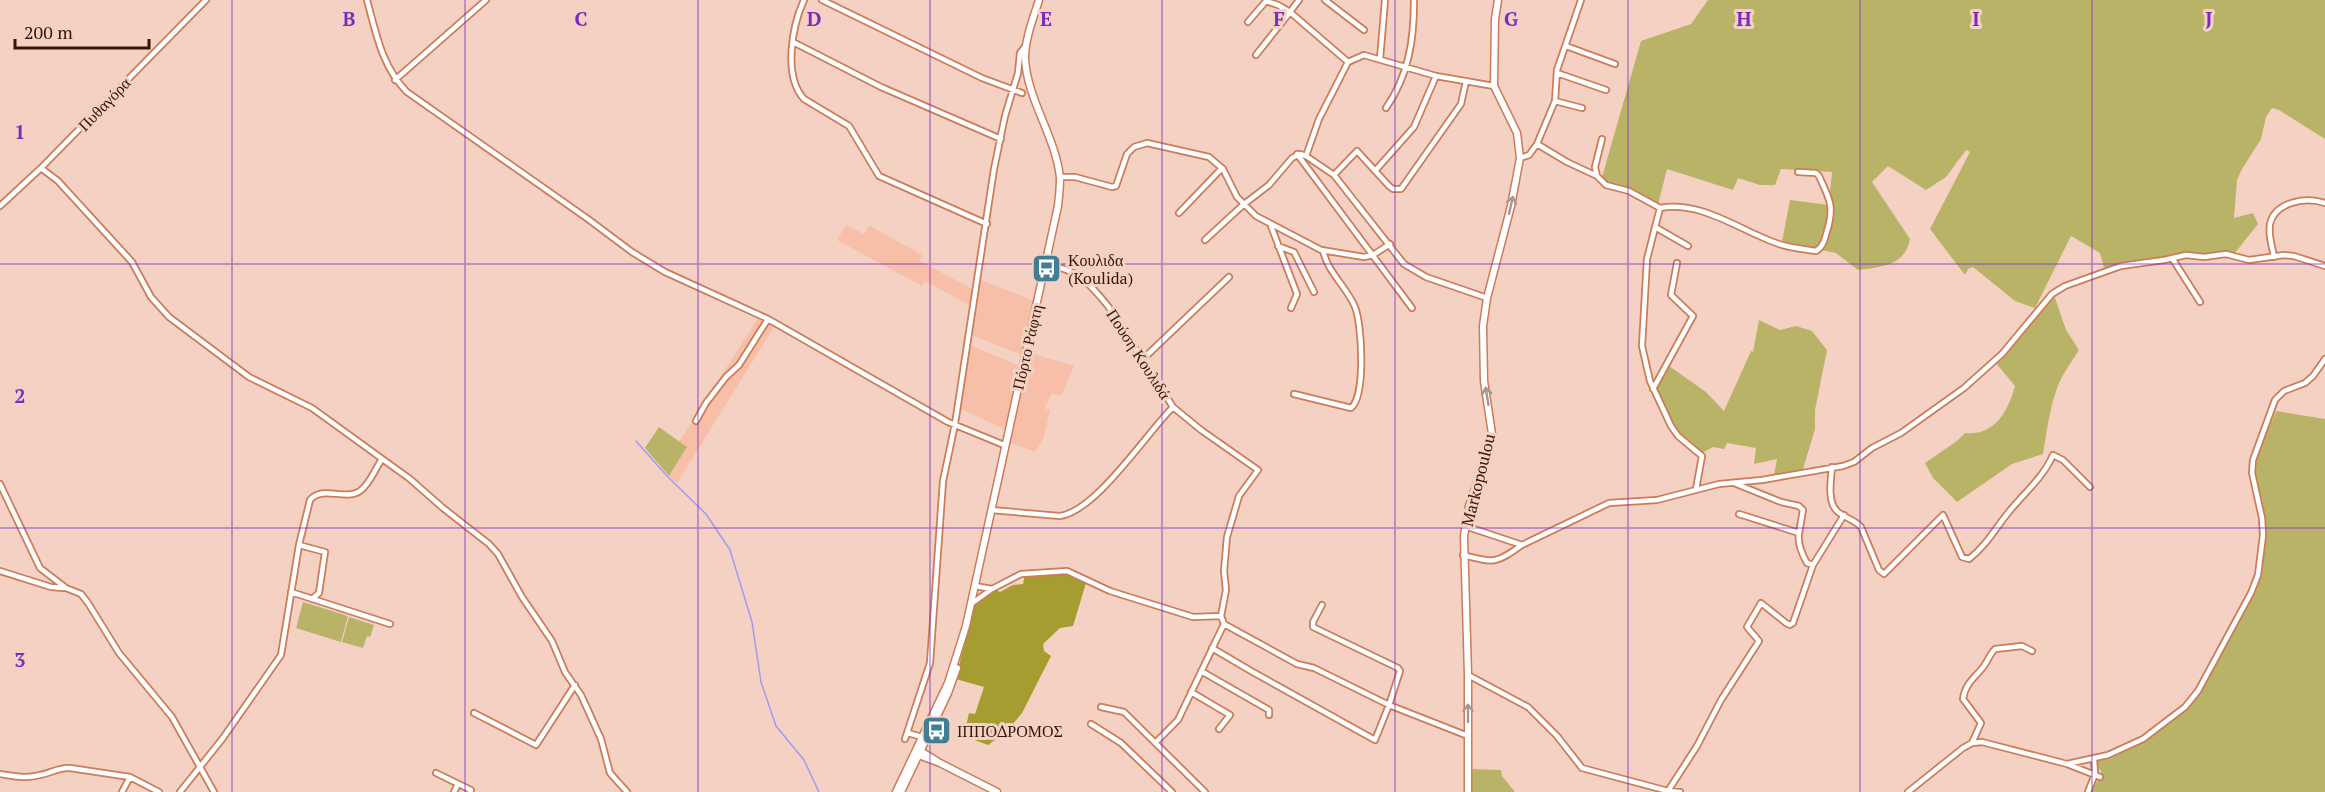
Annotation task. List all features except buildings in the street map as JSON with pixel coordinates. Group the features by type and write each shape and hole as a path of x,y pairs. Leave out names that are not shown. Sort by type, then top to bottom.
{"main road":[{"name":"Πόρτο Ράφτη","path":"896,792 954,679 1058,206 1060,177 1027,71 1026,45 1039,0"},
{"name":"Markopoulou","path":"1468,792 1468,675 1463,555 1465,526 1469,506 1490,448 1492,434 1482,355 1487,298 1511,206 1520,158 1517,133 1494,86 1495,19 1498,0"},
{"name":"Πόρτο Ράφτη","path":"901,792 922,737 950,676 966,626"},
{"path":"918,752 997,792"}],"street":[{"name":"Πυθαγόρα","path":"0,206 41,168 206,0"},
{"path":"367,0 385,61 395,80 407,92 579,212 632,252 665,272 768,318 954,424 1004,445"},
{"path":"395,80 486,0"},
{"path":"804,0 797,18 791,61 799,94 849,126 879,176 987,224"},
{"path":"822,0 927,52 1022,93"},
{"path":"1256,55 1299,0"},
{"path":"1325,0 1364,30"},
{"path":"1380,59 1385,0"},
{"path":"1386,108 1402,82 1406,68 1414,36 1414,0"},
{"path":"1520,158 1529,154 1537,144 1555,101 1557,73 1581,0"},
{"path":"1248,22 1266,2 1278,5 1290,12 1348,62"},
{"path":"793,42 881,87 1001,139"},
{"path":"905,740 926,678 932,648 943,481 987,224 994,169 1018,73 1020,54 1026,45"},
{"path":"1566,46 1615,64"},
{"path":"1306,156 1319,119 1348,62 1360,56 1380,59 1436,76 1494,86"},
{"path":"1018,73 1027,71"},
{"path":"1557,73 1606,90"},
{"path":"1375,171 1414,127 1436,76"},
{"path":"1334,175 1357,151 1393,189 1401,189 1461,104 1466,81"},
{"path":"1555,101 1582,108"},
{"path":"1597,176 1595,167 1602,139"},
{"path":"1060,177 1075,177 1112,187 1116,186 1127,154 1134,147 1147,143 1209,157 1222,168 1237,197 1256,216 1271,226 1323,250 1364,257 1373,255 1390,243"},
{"path":"1537,144 1597,176 1606,185 1629,190 1660,208 1687,209 1724,219 1779,244 1816,251 1824,241 1832,215 1831,204 1819,176 1798,172"},
{"path":"1297,154 1306,156 1334,175 1390,243 1404,264 1426,277 1487,298"},
{"path":"1205,240 1269,185 1297,154"},
{"path":"1297,154 1367,251 1373,255 1412,308"},
{"path":"41,168 58,181 132,262 151,297 169,316 249,377 312,408 382,459 489,544 552,641 565,672 601,739 610,773 627,792"},
{"path":"1179,213 1222,168"},
{"path":"2274,257 2270,231 2273,217 2278,211 2296,201 2309,199 2325,203"},
{"path":"1660,208 1647,259 1642,346 1653,389 1674,431 1702,456 1696,489"},
{"path":"1271,226 1297,294 1292,308"},
{"path":"1655,227 1688,246"},
{"path":"1278,246 1294,252 1314,292"},
{"path":"1294,394 1351,408 1355,404 1362,373 1357,311 1325,261 1323,250"},
{"path":"1463,555 1489,562 1498,561 1522,545 1609,503 1657,500 1696,489 1854,462 1949,401 2002,354 2052,294 2065,286 2121,266 2186,255 2204,257 2226,254 2249,260 2294,256 2325,267"},
{"path":"2172,258 2200,302"},
{"path":"1653,389 1694,316 1671,295 1677,263"},
{"name":"Πούση Κουλιδά","path":"1046,264 1082,277 1108,306 1173,407 1258,470 1239,496 1227,537 1224,571 1226,590 1221,616"},
{"path":"1143,359 1229,277"},
{"path":"696,421 719,386 739,365 768,318"},
{"path":"2067,764 2094,760 2120,751 2143,739 2185,707 2198,691 2258,575 2264,535 2251,466 2254,454 2275,400 2284,391 2305,383 2325,359"},
{"path":"991,510 1060,516 1079,510 1110,480 1173,407"},
{"path":"1832,467 1832,504 1836,510 1857,522 1861,527 1879,570 1884,574 1943,515 1962,557 1969,559 1987,543 2013,507 2042,476 2053,455 2063,460 2090,487"},
{"path":"180,792 199,770 281,656 299,545 313,496 358,492 369,480 382,459"},
{"path":"1734,483 1780,502 1802,507 1799,546 1807,563 1813,565"},
{"path":"0,484 40,568 66,588"},
{"path":"1739,514 1799,533"},
{"path":"1668,791 1697,746 1721,700 1759,641 1747,627 1758,606 1761,603 1766,605 1786,623 1790,625 1793,623 1813,565 1844,515"},
{"path":"1465,526 1522,545"},
{"path":"299,545 325,552 319,593 316,598 312,598"},
{"path":"971,604 992,589 1021,574 1067,571 1110,591 1193,617 1221,616 1224,624 1296,664 1314,669 1389,705 1468,736"},
{"path":"0,572 66,588 81,594 119,652 172,717 213,792"},
{"path":"975,586 992,589"},
{"path":"291,592 390,624"},
{"path":"1212,648 1375,740 1400,671 1313,627 1313,622 1322,605"},
{"path":"1156,742 1179,720 1224,624"},
{"path":"1908,792 1972,743 1981,723 1963,699 1965,688 1971,678 1983,668 1995,649 2022,646 2032,651"},
{"path":"1201,670 1262,705"},
{"path":"1468,675 1528,707 1557,736 1582,768 1668,791 1680,792"},
{"path":"1197,680 1209,676"},
{"path":"474,713 536,745 574,685"},
{"path":"1191,692 1230,715 1219,729"},
{"path":"1101,707 1124,712 1205,792"},
{"path":"1091,724 1121,743 1172,792"},
{"path":"908,733 922,737"},
{"path":"1972,743 1991,743 2067,764 2097,776"},
{"path":"2088,792 2097,776 2094,760"},
{"path":"0,774 23,778 62,768 130,777 159,792"},
{"path":"436,773 471,790 470,792"},
{"path":"122,792 130,777"},
{"path":"454,792 458,784"}],"shaded area":[{"path":"1708,0 2325,0 2325,139 2279,110 2272,108 2266,117 2261,139 2237,180 2234,218 2253,213 2258,224 2234,254 2188,253 2104,268 2100,253 2071,236 2035,308 2015,301 1973,267 1968,269 1965,275 1930,229 1970,152 1966,150 1946,177 1926,190 1888,166 1872,182 1910,239 1903,255 1891,264 1858,270 1836,253 1782,242 1790,200 1829,205 1832,172 1781,169 1775,185 1760,185 1738,178 1733,190 1667,169 1658,205 1634,190 1613,186 1602,177 1641,41 1691,24"},
{"path":"846,225 864,234 869,225 922,255 920,261 974,290 971,306 925,281 922,286 837,240"},
{"path":"981,280 1034,301 1022,355 972,335"},
{"path":"2054,295 2066,330 2079,350 2056,391 2043,454 2012,464 1957,502 1933,478 1925,463 1965,433 1984,430 1999,420 2015,386 1995,362"},
{"path":"760,315 776,324 677,483 669,476 687,448 679,442"},
{"path":"1759,320 1780,330 1796,326 1812,331 1827,350 1815,410 1815,429 1803,469 1774,475 1777,459 1754,464 1756,448 1727,443 1724,449 1713,447 1702,453 1685,439 1674,425 1655,391 1669,366 1706,392 1724,411 1751,351 1753,352"},
{"path":"970,345 1020,366 1004,429 959,408"},
{"path":"1030,353 1074,366 1061,396 1051,394 1045,408 1050,411 1043,439 1035,452 1009,442"},
{"path":"2276,411 2325,419 2325,792 2090,792 2100,777 2101,771 2097,767 2097,760 2110,759 2145,740 2188,707 2252,594 2265,535 2252,466"},
{"path":"659,427 687,447 669,476 645,448"},
{"path":"1067,573 1086,583 1073,626 1060,628 1043,644 1044,651 1051,656 1022,713 1007,731 988,745 964,736 969,713 975,714 984,687 956,679 973,604 994,589 1000,592 1013,585 1023,584 1025,575"},
{"path":"303,602 348,616 341,642 296,628"},
{"path":"349,617 374,625 363,648 342,642"},
{"path":"1470,769 1501,770 1502,776 1515,792 1470,792"}],"waterway":[{"path":"636,441 667,476 706,514 730,550 752,622 761,682 776,726 804,760 819,792"}],"place":[{"name":"Κουλιδα (Koulida)","path":"1047,269"},
{"name":"ΙΠΠΟΔΡΟΜΟΣ","path":"936,731"}]}
